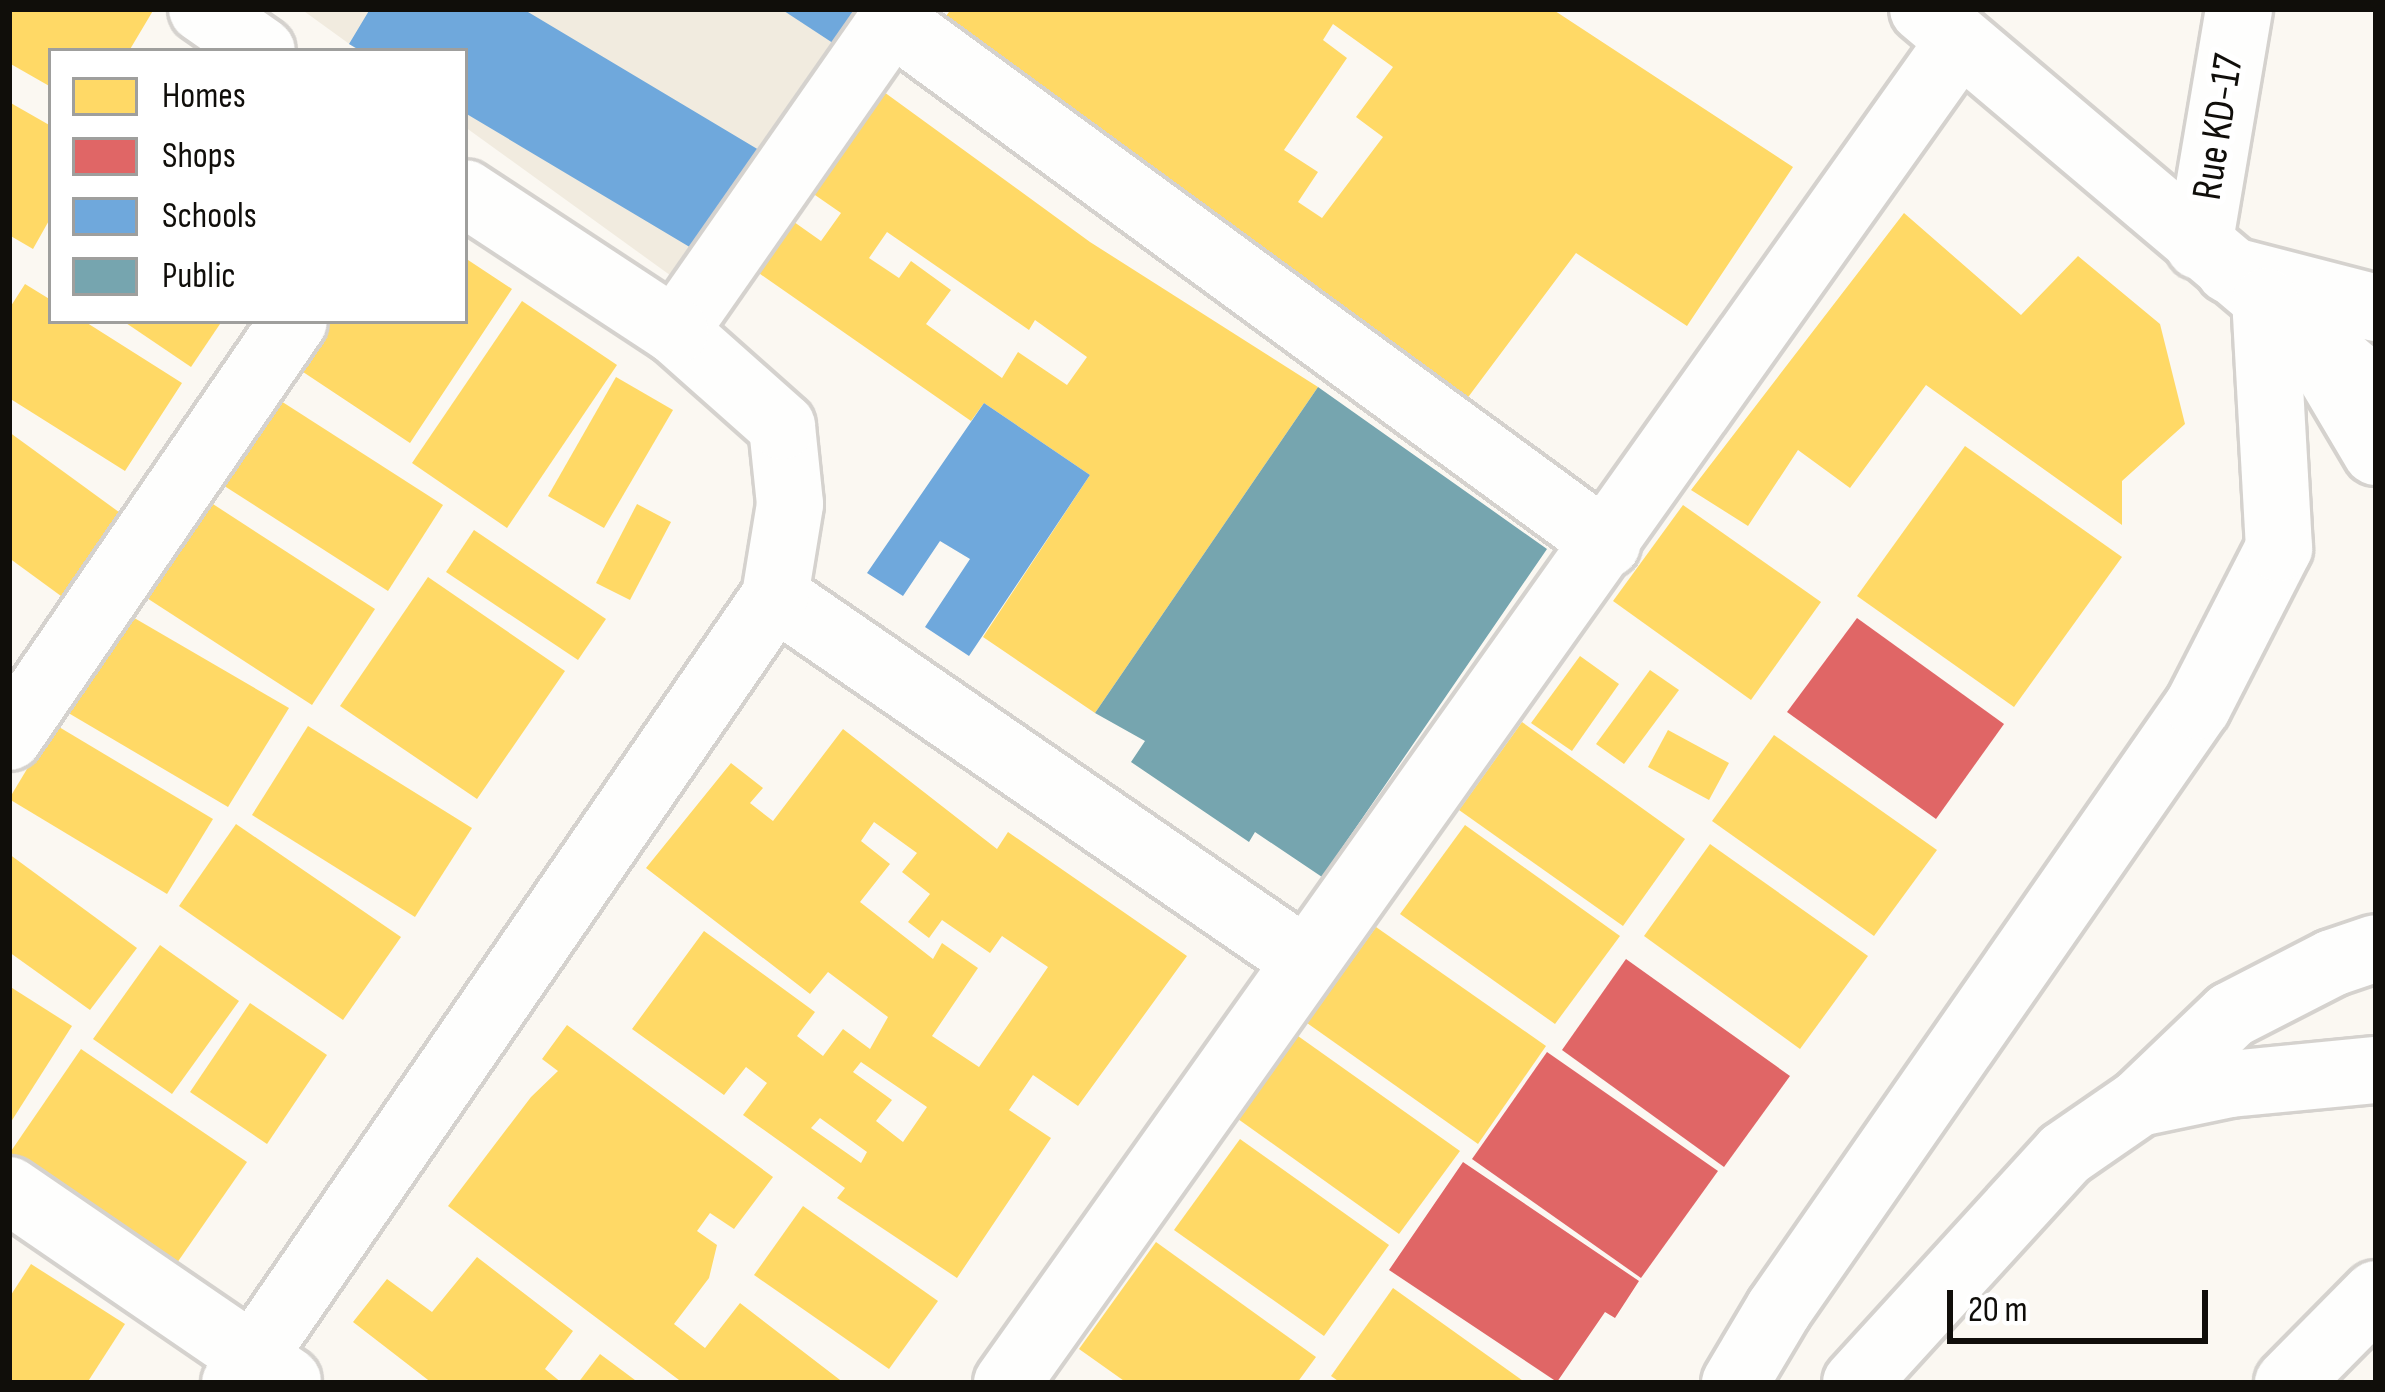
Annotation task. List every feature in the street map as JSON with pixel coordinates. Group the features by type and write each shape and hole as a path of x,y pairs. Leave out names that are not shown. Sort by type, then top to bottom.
{"main road":[{"path":"202,9 258,48"},
{"name":"Rue KD-17","path":"1735,1383 1779,1309 2198,706 2279,548 2250,288 2239,9"},
{"path":"675,331 896,15 1607,544"},
{"path":"1006,1383 1303,959 1607,544 1940,26 2376,392"},
{"path":"9,1190 260,1375 775,596 790,504 782,426 675,331 468,195"},
{"path":"2250,288 2376,308"},
{"path":"2250,288 2376,452"},
{"path":"9,736 292,324"},
{"path":"775,596 1303,959"},
{"path":"1856,1383 2066,1154 2140,1103 2230,1015 2313,972 2376,948"},
{"path":"2140,1103 2230,1084 2376,1070"},
{"path":"2288,1383 2376,1294"}],"shaded area":[{"path":"301,9 863,9 674,278 468,129 468,48 355,48"}],"building: Homes":[{"path":"9,9 154,9 131,48 48,48 48,85 9,63"},
{"path":"951,9 1552,9 1793,167 1687,326 1576,253 1460,408 935,32","holes":["1333,24 1393,67 1356,117 1383,137 1322,218 1298,202 1318,172 1284,150 1347,58 1323,40"]},
{"path":"873,84 1090,242 1318,387 1095,713 983,637 1090,475 984,403 971,421 753,269 787,217 821,241 841,213 802,186","holes":["887,232 1029,330 1035,320 1087,357 1067,385 1018,352 1002,378 926,324 951,290 911,261 899,278 869,258"]},
{"path":"9,102 48,124 48,222 33,249 9,235"},
{"path":"1904,213 2021,315 2078,256 2160,324 2185,424 2122,481 2122,525 1926,385 1850,488 1798,450 1748,526 1691,490"},
{"path":"468,260 512,289 410,443 288,362 313,324 468,324"},
{"path":"25,284 48,298 48,324 89,324 182,383 125,471 9,398 9,309"},
{"path":"522,301 617,365 507,528 412,463"},
{"path":"127,324 220,324 191,367"},
{"path":"616,377 673,410 604,528 548,496"},
{"path":"270,394 443,505 388,591 215,480"},
{"path":"9,432 123,515 61,596 9,558"},
{"path":"1965,446 2122,557 2014,707 1857,596"},
{"path":"199,495 375,609 312,705 136,591"},
{"path":"637,504 671,522 630,600 596,583"},
{"path":"1683,505 1821,602 1751,700 1613,601"},
{"path":"474,530 606,619 578,660 446,572"},
{"path":"428,577 565,671 477,799 340,706"},
{"path":"124,612 289,708 228,807 65,711"},
{"path":"1580,656 1619,684 1572,751 1531,723"},
{"path":"1650,670 1679,690 1624,764 1596,744"},
{"path":"1522,722 1685,839 1623,926 1459,810"},
{"path":"54,724 213,819 167,894 9,799"},
{"path":"308,726 472,828 415,917 252,815"},
{"path":"843,729 997,849 1008,832 1187,956 1078,1106 1033,1075 1009,1110 1051,1138 957,1278 837,1198 845,1188 743,1115 767,1083 746,1067 724,1095 632,1029 704,931 815,1012 797,1036 823,1056 843,1029 870,1049 888,1017 828,972 810,994 646,868 731,763 763,788 750,803 773,821","holes":["874,822 917,853 902,872 930,894 908,922 929,938 942,920 990,953 1002,936 1048,967 979,1067 932,1036 978,968 942,943 933,959 860,902 890,864 861,841","861,1062 927,1107 903,1142 876,1121 892,1100 853,1072","820,1118 867,1152 861,1163 811,1128"]},
{"path":"1668,730 1729,763 1709,800 1648,767"},
{"path":"1774,735 1937,850 1874,936 1712,821"},
{"path":"236,824 401,937 343,1020 179,906"},
{"path":"1465,825 1620,936 1555,1024 1400,914"},
{"path":"1710,844 1868,956 1800,1049 1644,936"},
{"path":"9,854 137,948 90,1010 9,952"},
{"path":"1376,927 1546,1046 1478,1144 1307,1023"},
{"path":"160,945 239,1001 172,1094 93,1039"},
{"path":"9,986 72,1026 9,1125"},
{"path":"250,1003 327,1055 267,1144 190,1092"},
{"path":"567,1025 773,1177 734,1229 710,1213 697,1231 717,1245 709,1278 674,1324 705,1348 740,1303 844,1383 683,1383 448,1206 531,1097 558,1071 542,1059"},
{"path":"1298,1036 1460,1151 1399,1234 1238,1119"},
{"path":"81,1049 247,1162 170,1273 9,1163 9,1154"},
{"path":"1240,1139 1389,1245 1324,1336 1174,1230"},
{"path":"803,1206 938,1301 889,1369 754,1275"},
{"path":"1156,1242 1316,1357 1297,1383 1127,1383 1079,1349"},
{"path":"477,1257 573,1331 545,1369 562,1383 432,1383 353,1322 387,1279 432,1312"},
{"path":"31,1264 125,1324 87,1383 9,1383 9,1298"},
{"path":"1393,1288 1526,1383 1341,1383 1331,1376"},
{"path":"600,1354 639,1383 578,1383"}],"building: Shops":[{"path":"1857,618 2004,724 1936,819 1787,712"},
{"path":"1626,959 1790,1076 1724,1167 1562,1050"},
{"path":"1547,1052 1718,1171 1641,1278 1472,1159"},
{"path":"1463,1162 1639,1281 1615,1318 1605,1312 1557,1382 1389,1270"}],"building: Schools":[{"path":"370,9 523,9 759,150 698,252 468,115 468,48 356,48 349,44"},
{"path":"781,9 868,9 842,49"},
{"path":"984,403 1090,475 969,656 925,627 970,559 940,541 903,596 867,573"}],"building: Public":[{"path":"1318,387 1547,549 1322,877 1255,832 1249,842 1131,762 1145,741 1095,713"}]}
